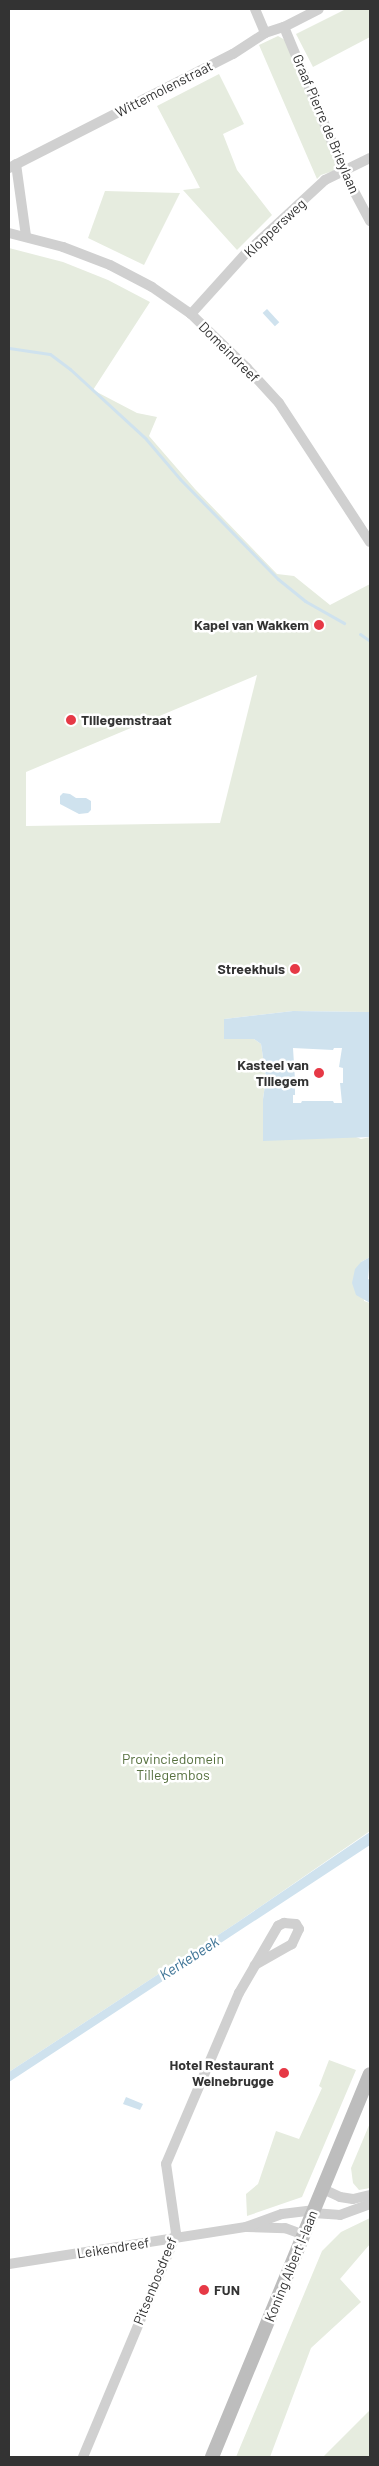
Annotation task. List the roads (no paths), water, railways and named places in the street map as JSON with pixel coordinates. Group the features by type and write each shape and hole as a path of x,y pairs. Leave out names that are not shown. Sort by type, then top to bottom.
{"main road":[{"name":"Koning Albert I-laan","path":"212,2457 370,2074"}],"street":[{"path":"255,9 265,33"},
{"name":"Wittemolenstraat","path":"13,166 233,54 265,33 284,27 319,9"},
{"name":"Graaf Pierre de Brieylaan","path":"284,27 345,171 370,221"},
{"name":"Kloppersweg","path":"192,314 266,234 325,180 370,158"},
{"path":"13,166 26,236"},
{"name":"Domeindreef","path":"9,233 26,236 75,251 110,265 152,287 192,314 256,377 279,404 370,542"},
{"name":"Pitsenbosdreef","path":"84,2457 176,2233 166,2164 219,2036 239,1993 255,1965 278,1926 284,1923 296,1924 299,1929 292,1944 255,1965"},
{"path":"323,2189 340,2197 353,2199 370,2195"},
{"name":"Leikendreef","path":"9,2264 246,2227 282,2214 314,2212 340,2214 370,2204"},
{"name":"Leikendreef","path":"246,2227 254,2229 285,2228 304,2235"}],"water":[{"path":"267,309 279,322 275,326 263,313"},
{"path":"63,793 70,794 76,798 86,798 91,801 91,810 88,813 79,814 60,804 60,796"},
{"path":"293,1011 370,1012 370,1137 263,1141 263,1099 266,1078 261,1044 254,1039 224,1039 224,1019","holes":["293,1048 333,1050 334,1048 342,1048 339,1067 343,1068 343,1083 340,1083 342,1103 334,1103 333,1101 302,1101 301,1103 293,1103 293,1095 295,1095 295,1086 291,1086 291,1080 295,1080"]},
{"path":"370,1257 368,1279 370,1280 370,1303 356,1295 352,1283 355,1269 361,1262"},
{"name":"Kerkebeek","path":"370,1832 370,1845 9,2082 9,2072 238,1922"},
{"path":"126,2097 143,2104 140,2110 123,2104"}],"waterway":[{"path":"9,348 50,354 70,369 146,439 180,479 278,579 305,601 344,623"},
{"path":"360,634 370,641"}],"place":[{"name":"Kapel van Wakkem","path":"319,625"},
{"name":"Tillegemstraat","path":"71,720"},
{"name":"Streekhuis","path":"295,969"},
{"name":"Kasteel van Tillegem","path":"319,1073"},
{"name":"Hotel Restaurant Weinebrugge","path":"284,2073"},
{"name":"FUN","path":"204,2290"}],"park label":[{"name":"Provinciedomein Tillegembos","path":"173,1768"}]}
